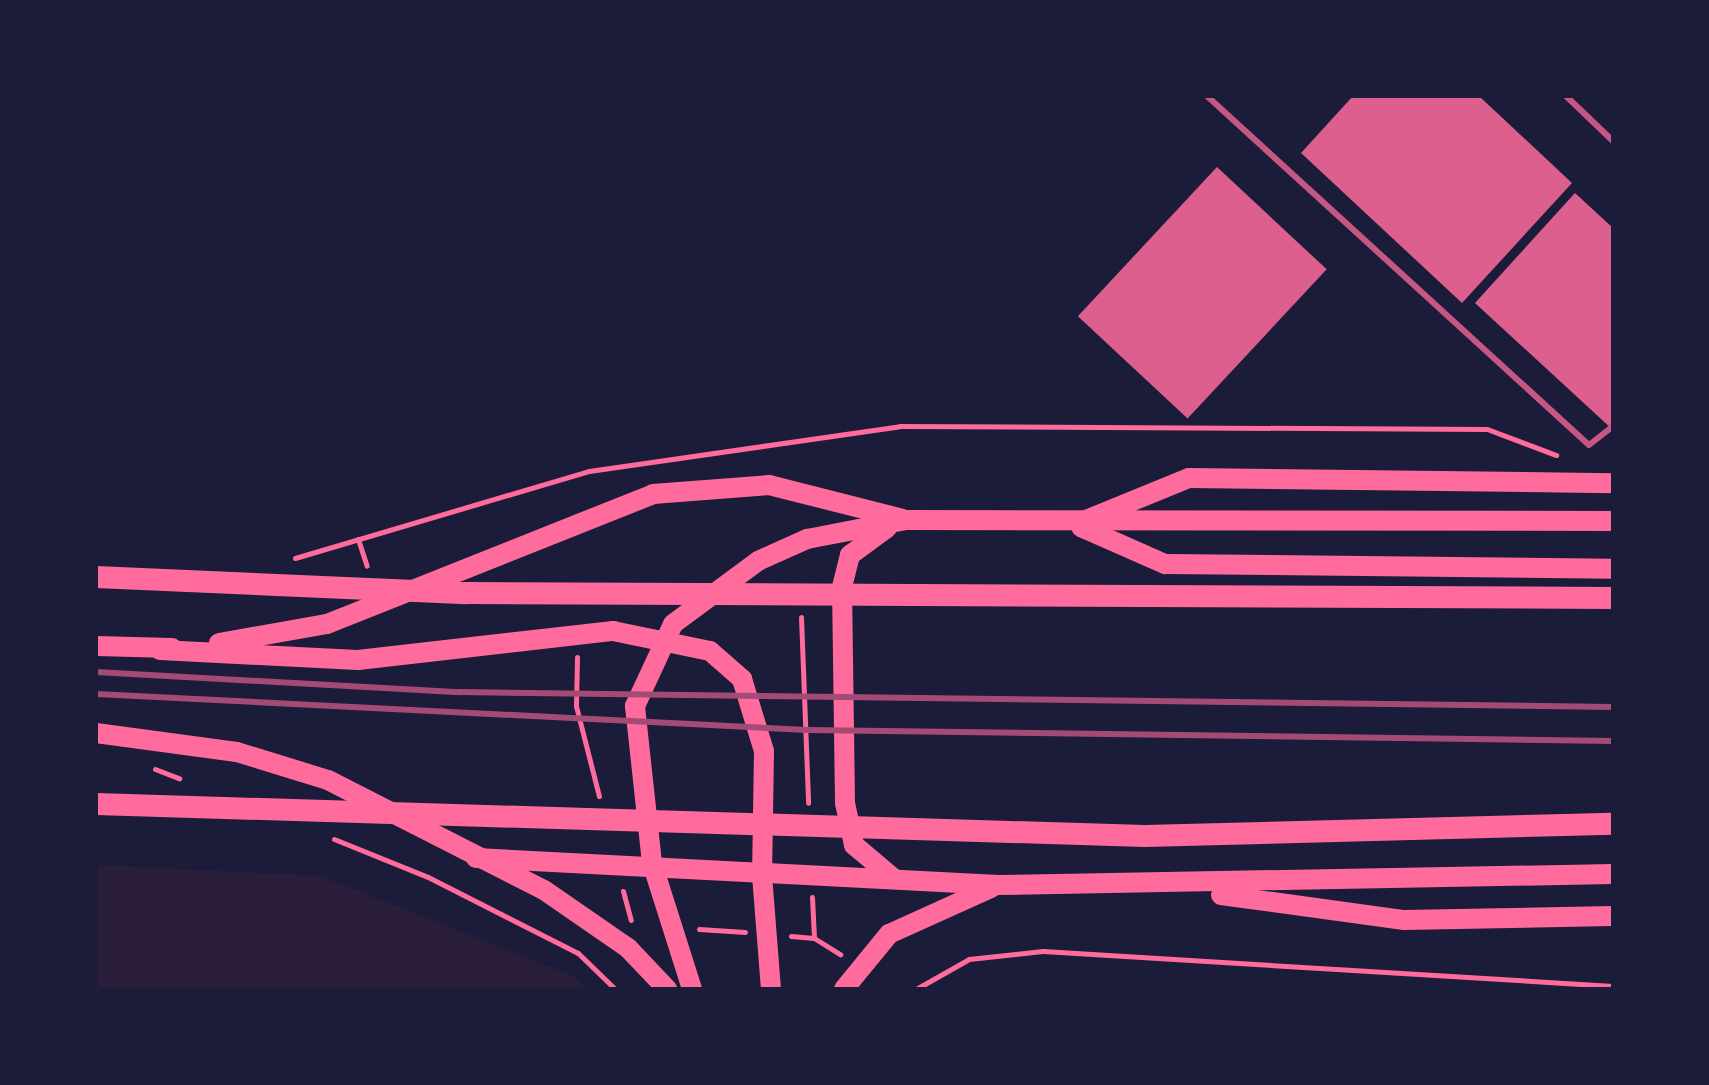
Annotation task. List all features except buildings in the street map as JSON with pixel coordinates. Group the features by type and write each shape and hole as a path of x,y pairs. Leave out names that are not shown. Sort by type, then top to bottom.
{"highway":[{"path":"96,577 467,593 1613,598"},
{"path":"96,804 1145,836 1613,824"}],"main road":[{"path":"1075,524 1189,478 1613,483"},
{"path":"160,650 327,624 653,494 769,485 906,520 1075,524 1613,521"},
{"path":"692,989 652,863 635,706 664,637 700,598 781,550 906,520"},
{"path":"903,881 864,859 846,819 842,595 850,555 906,520"},
{"path":"1075,524 1165,564 1613,569"},
{"path":"96,646 358,660 578,632 664,637 727,662 753,703 765,766 762,875 771,989"},
{"path":"96,733 237,752 328,780 544,890 619,941 667,989"},
{"path":"476,858 652,863 762,875 998,885 1165,887 1423,877 1613,874"},
{"path":"844,989 857,966 889,934 998,885"},
{"path":"1165,887 1404,920 1613,916"}],"lane":[{"path":"1207,96 1589,445 1613,426"},
{"path":"1566,96 1613,141"}],"path":[{"path":"284,561 589,471 900,426 1487,429 1565,459"},
{"path":"786,616 801,616 809,816"},
{"path":"578,632 576,706 601,805"},
{"path":"148,766 192,783"},
{"path":"325,836 428,877 578,953 615,989"},
{"path":"615,862 632,925"},
{"path":"811,878 814,938"},
{"path":"596,970 632,925"},
{"path":"632,925 814,938 857,966"},
{"path":"916,989 969,959 1043,951 1613,986"}],"shaded area":[{"path":"96,865 320,876 573,976 586,989 96,989"}],"railway":[{"path":"96,672 459,692 1613,707"},
{"path":"96,694 807,730 1613,741"}]}
